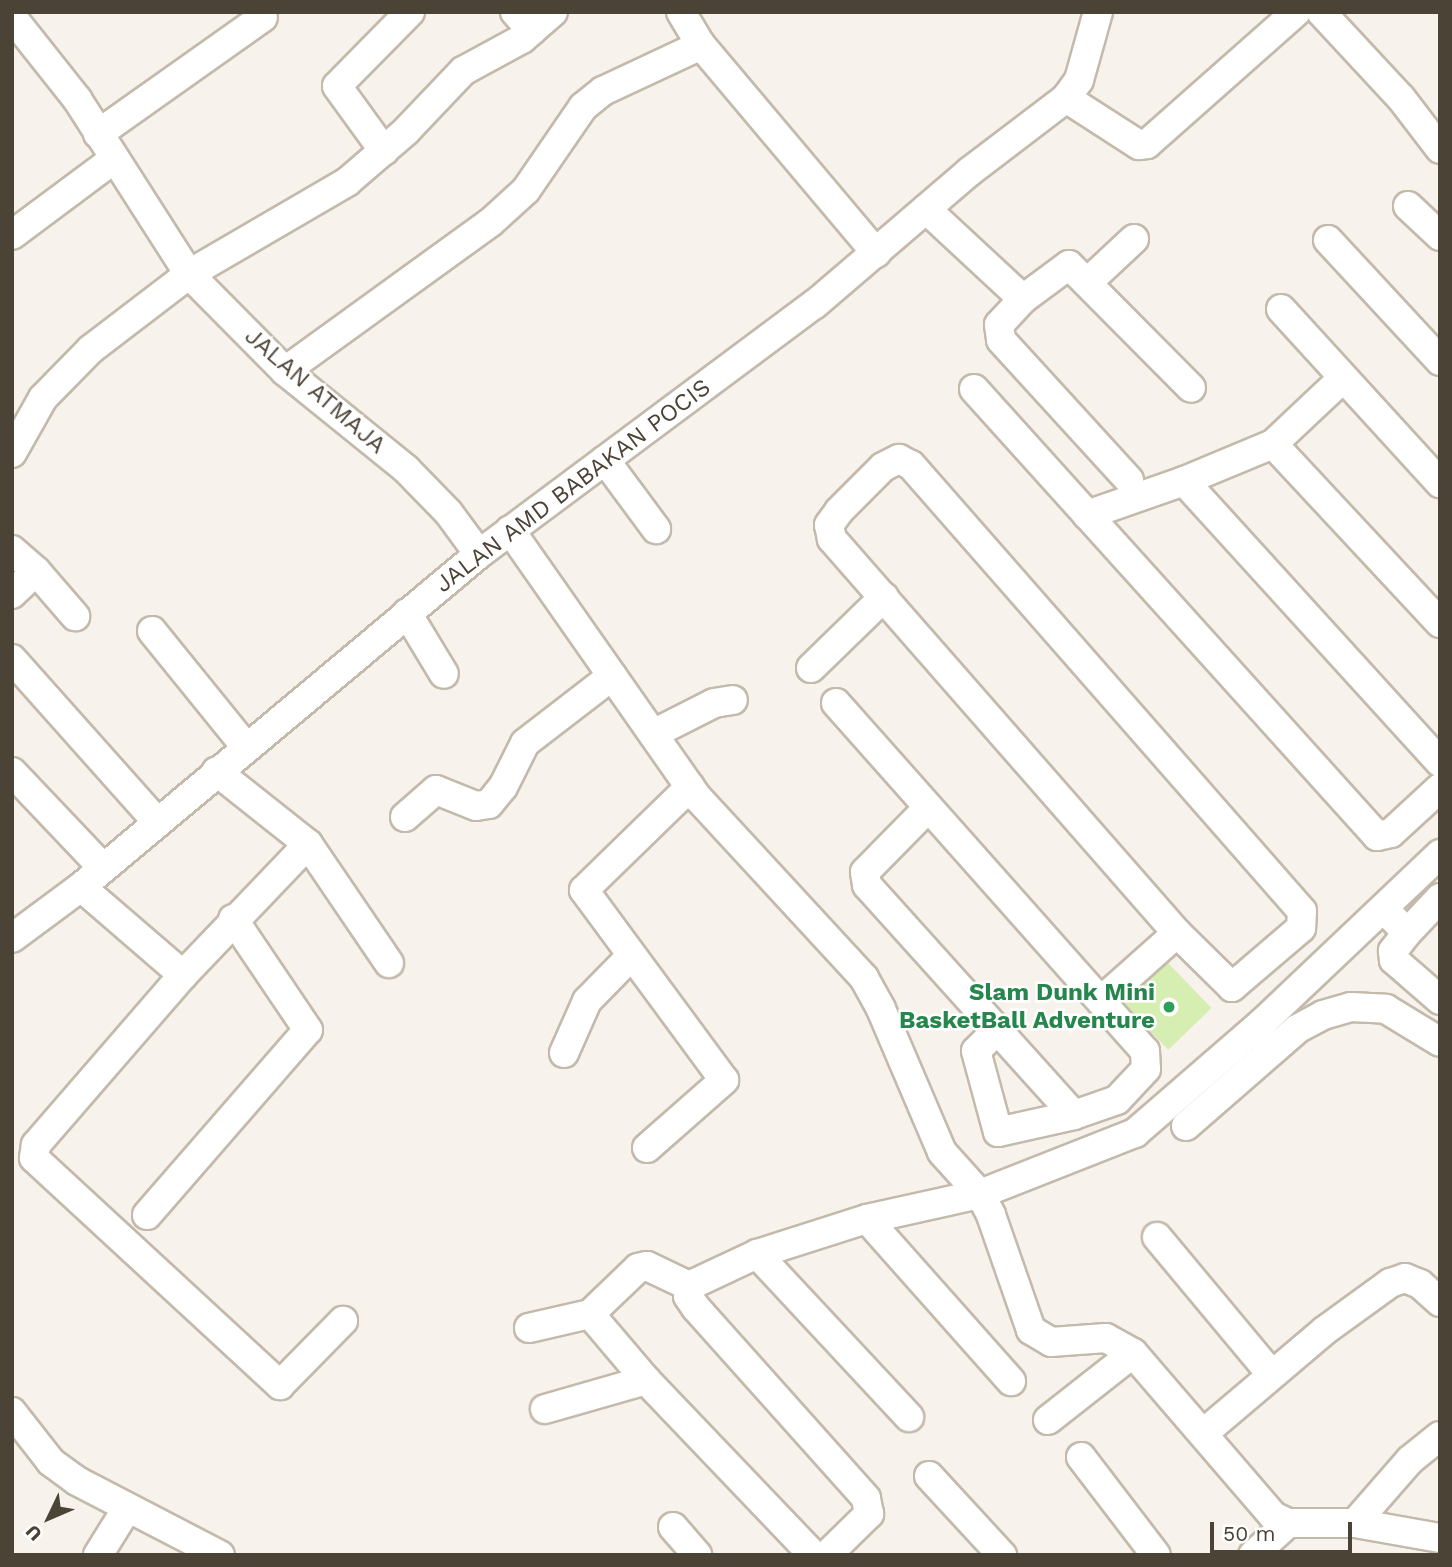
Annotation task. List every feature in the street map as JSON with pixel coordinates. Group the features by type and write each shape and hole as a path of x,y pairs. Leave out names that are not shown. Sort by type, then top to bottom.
{"street":[{"path":"384,151 337,86 410,12"},
{"path":"12,453 52,388 91,349 189,274 336,188 384,151 463,71 523,22 553,12"},
{"path":"681,12 701,45 876,253"},
{"name":"JALAN AMD BABAKAN POCIS","path":"12,937 81,887 479,554 815,304 926,209 1066,98 1079,80 1098,12"},
{"path":"1066,98 1139,145 1147,144 1296,12"},
{"path":"1321,12 1401,98 1440,149"},
{"name":"JALAN ATMAJA","path":"12,17 98,134 189,274 285,371 406,469 448,512 479,554"},
{"path":"98,134 263,17"},
{"path":"285,371 491,222 526,190 583,107 603,91 701,45"},
{"path":"12,235 114,159"},
{"path":"1408,206 1440,236"},
{"path":"926,209 1023,299"},
{"path":"1088,282 1134,239"},
{"path":"1328,240 1440,361"},
{"path":"1129,480 1001,340 999,325 1023,299 1065,265 1088,282 1191,388"},
{"path":"1281,309 1342,379 1440,483"},
{"path":"1087,515 1184,481 1273,444 1342,379"},
{"path":"974,389 1377,836 1391,833 1440,788"},
{"path":"1273,444 1440,623"},
{"path":"1232,987 1301,928 1302,911 911,465 899,459 884,467 829,525 832,539 1177,933 1263,1022"},
{"path":"604,460 656,529"},
{"path":"1184,481 1440,761"},
{"path":"510,530 690,787 864,978 881,1009 942,1152 980,1194 1012,1268 1031,1330 1051,1342 1107,1338 1133,1353 1205,1432 1273,1516 1288,1523 1355,1523 1440,1538"},
{"path":"12,550 36,571 75,616"},
{"path":"12,594 36,571"},
{"path":"811,668 884,597"},
{"path":"407,613 444,674"},
{"path":"152,631 246,747"},
{"path":"12,659 157,822"},
{"path":"405,817 436,790 476,806 489,804 503,787 524,743 612,676"},
{"path":"653,734 714,704 733,700"},
{"path":"836,703 927,809 1103,999 1145,1051 1149,1060 1146,1069 1116,1100 1074,1115 998,1132 976,1051 996,1031"},
{"path":"12,772 103,868"},
{"path":"216,772 308,844 388,963"},
{"path":"647,1148 724,1080 707,1052 631,956 584,890 690,787"},
{"path":"927,809 865,872 867,885 1074,1115"},
{"path":"308,844 233,919 183,975 36,1145 34,1158 280,1385 343,1321"},
{"path":"689,1286 757,1254 867,1219 980,1194 1135,1133 1263,1022 1440,854"},
{"path":"81,887 183,975"},
{"path":"1384,909 1406,933"},
{"path":"1436,909 1406,933 1393,951 1394,960 1440,1000"},
{"path":"147,1215 308,1030 233,919"},
{"path":"1103,999 1177,933"},
{"path":"564,1053 587,1001 631,956"},
{"path":"1186,1126 1297,1029 1323,1015 1351,1007 1386,1009 1440,1042"},
{"path":"867,1219 1011,1381"},
{"path":"1157,1237 1271,1374"},
{"path":"757,1254 909,1417"},
{"path":"529,1328 590,1314 638,1268 647,1266 689,1286"},
{"path":"1205,1432 1271,1374 1390,1283 1405,1279 1420,1284 1440,1302"},
{"path":"689,1286 688,1297 696,1308 866,1498 869,1514 827,1555"},
{"path":"590,1314 646,1380 813,1555"},
{"path":"1048,1420 1133,1353"},
{"path":"545,1409 646,1380"},
{"path":"12,1412 51,1462 126,1510 202,1550"},
{"path":"1355,1523 1410,1460 1440,1436"},
{"path":"1081,1457 1156,1555"},
{"path":"929,1476 1002,1555"},
{"path":"97,1555 126,1510"},
{"path":"1253,1555 1288,1523"},
{"path":"673,1527 697,1555"}],"green space":[{"name":"Slam Dunk Mini BasketBall Adventure","path":"1167,962 1211,1008 1168,1050 1124,1004"}],"place":[{"name":"Slam Dunk Mini BasketBall Adventure","path":"1169,1007"}]}
